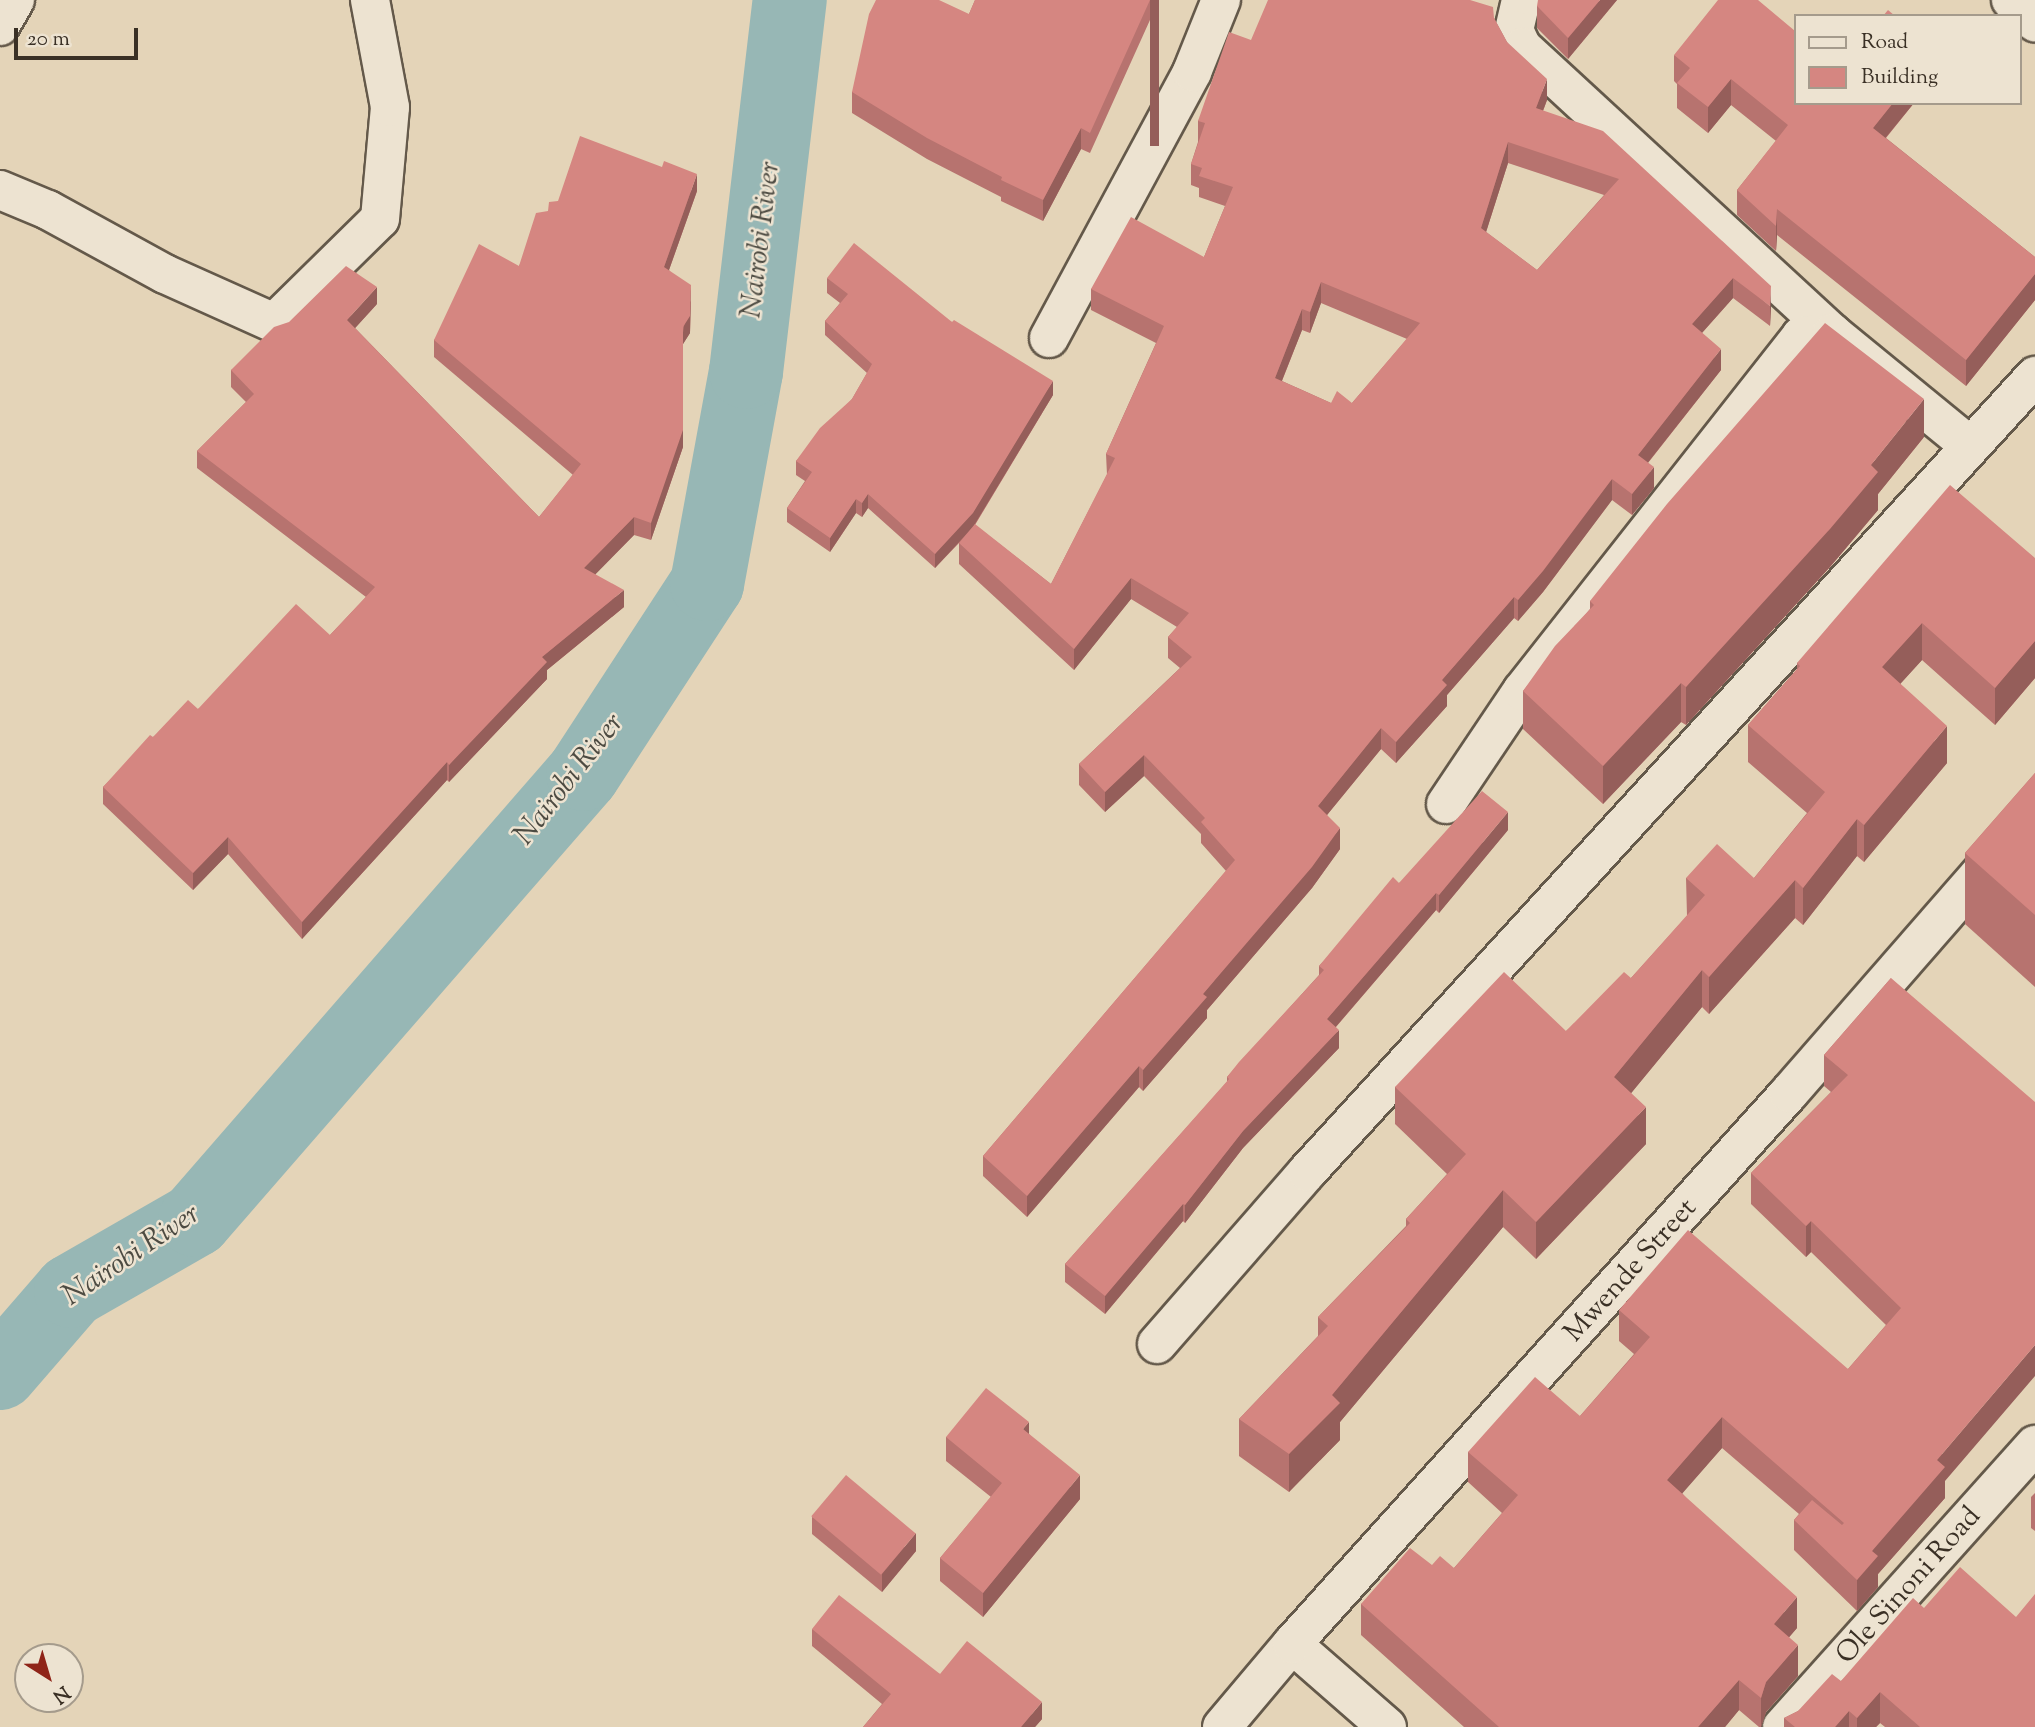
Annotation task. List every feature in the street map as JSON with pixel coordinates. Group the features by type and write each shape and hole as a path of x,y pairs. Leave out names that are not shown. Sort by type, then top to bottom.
{"street":[{"path":"0,26 15,0"},
{"path":"0,190 48,210 165,274 274,323 380,219 390,107 370,0"},
{"path":"1049,338 1192,72 1221,0"},
{"path":"1521,0 1514,30 1522,47 1832,332 1970,446"},
{"path":"2011,0 2035,22"},
{"path":"1446,804 1522,691 1801,336 1832,332"},
{"path":"1157,1344 1307,1172 2035,376"},
{"name":"Mwende Street","path":"1222,1727 1292,1644 1780,1104 2035,811"},
{"name":"Ole Sinoni Road","path":"1782,1727 2035,1445"},
{"path":"1292,1644 1387,1727"}],"building":[{"path":"876,0 939,0 969,14 975,0 1150,0 1090,133 1081,128 1043,200 1001,180 1002,177 927,138 852,92 869,14"},
{"path":"1268,0 1470,0 1493,7 1494,18 1507,42 1547,79 1536,108 1603,131 1771,286 1770,306 1733,278 1692,324 1721,349 1638,455 1654,467 1632,494 1612,479 1543,571 1518,600 1514,597 1442,680 1447,685 1396,742 1381,728 1318,806 1340,828 1312,867 1203,994 1207,997 1143,1070 1139,1066 1027,1196 983,1156 1235,860 1201,822 1205,818 1144,755 1105,792 1079,764 1192,657 1168,637 1189,613 1131,578 1074,649 959,543 975,524 1051,584 1115,458 1106,454 1164,326 1091,289 1131,217 1204,257 1233,187 1199,176 1202,168 1191,164 1205,123 1198,121 1229,32 1251,40","holes":["1508,142 1619,179 1537,270 1481,228","1321,282 1420,323 1352,403 1337,391 1331,403 1275,378 1302,309 1310,312"]},
{"path":"1538,0 1600,0 1568,38 1537,6"},
{"path":"1718,0 1758,0 1794,30 1794,105 1891,105 1873,128 2035,257 2035,274 1966,360 1777,209 1776,226 1737,190 1788,125 1731,79 1708,107 1677,83 1690,68 1674,55"},
{"path":"580,136 662,167 664,161 697,174 664,267 691,285 690,316 683,327 683,430 651,523 634,517 584,568 624,590 542,657 547,662 449,765 447,762 302,922 228,837 193,873 103,787 150,735 153,737 188,700 198,709 296,604 330,635 375,587 197,451 254,394 231,370 274,327 289,322 346,266 377,287 347,320 539,517 581,464 434,340 479,244 519,266 536,213 548,211 549,202 558,201"},
{"path":"854,243 952,322 954,320 1053,381 973,513 935,554 868,494 862,503 856,499 830,538 787,508 812,472 796,461 820,428 852,399 872,364 825,321 848,294 827,278"},
{"path":"1825,323 1924,399 1871,465 1878,472 1830,529 1686,687 1681,683 1603,766 1523,691 1555,646 1594,605 1590,601 1667,504"},
{"path":"1950,485 2035,558 2035,641 1995,688 1922,623 1882,667 1947,726 1864,825 1857,819 1803,888 1795,880 1709,977 1702,970 1614,1077 1646,1107 1536,1222 1503,1190 1332,1395 1340,1403 1289,1454 1239,1419 1328,1326 1318,1317 1410,1223 1406,1219 1466,1154 1395,1087 1504,972 1566,1031 1624,972 1631,978 1705,895 1686,878 1717,844 1754,878 1825,792 1748,725 1800,666 1797,663"},
{"path":"2035,773 2035,915 1965,853"},
{"path":"1482,791 1508,812 1439,895 1436,893 1327,1019 1339,1030 1243,1131 1185,1205 1183,1204 1105,1296 1065,1264 1229,1079 1227,1077 1239,1062 1324,970 1319,966 1393,877 1399,883"},
{"path":"1891,978 2035,1102 2035,1345 1937,1460 1945,1467 1872,1551 1878,1556 1857,1580 1794,1520 1812,1500 1842,1525 1844,1523 1722,1417 1667,1480 1797,1597 1774,1624 1798,1645 1766,1682 1761,1698 1739,1680 1698,1727 1499,1727 1361,1604 1410,1548 1432,1565 1440,1556 1454,1568 1518,1495 1468,1452 1535,1377 1580,1416 1650,1337 1619,1310 1688,1230 1848,1369 1901,1308 1811,1221 1806,1226 1751,1173 1848,1075 1824,1055"},
{"path":"986,1388 1029,1422 1023,1429 1080,1475 983,1593 940,1558 1002,1483 946,1437"},
{"path":"846,1475 916,1533 881,1575 811,1516"},
{"path":"1960,1567 2016,1617 2035,1594 2035,1727 1920,1727 1880,1692 1857,1718 1849,1711 1835,1727 1795,1727 1784,1718 1798,1711 1832,1674 1841,1681 1913,1598 1924,1608"},
{"path":"839,1595 940,1674 967,1641 1042,1702 1021,1727 863,1727 891,1694 812,1629"}],"waterway":[{"name":"Nairobi River","path":"0,1373 71,1291 195,1220 583,774 707,584 746,372 790,0"}]}
